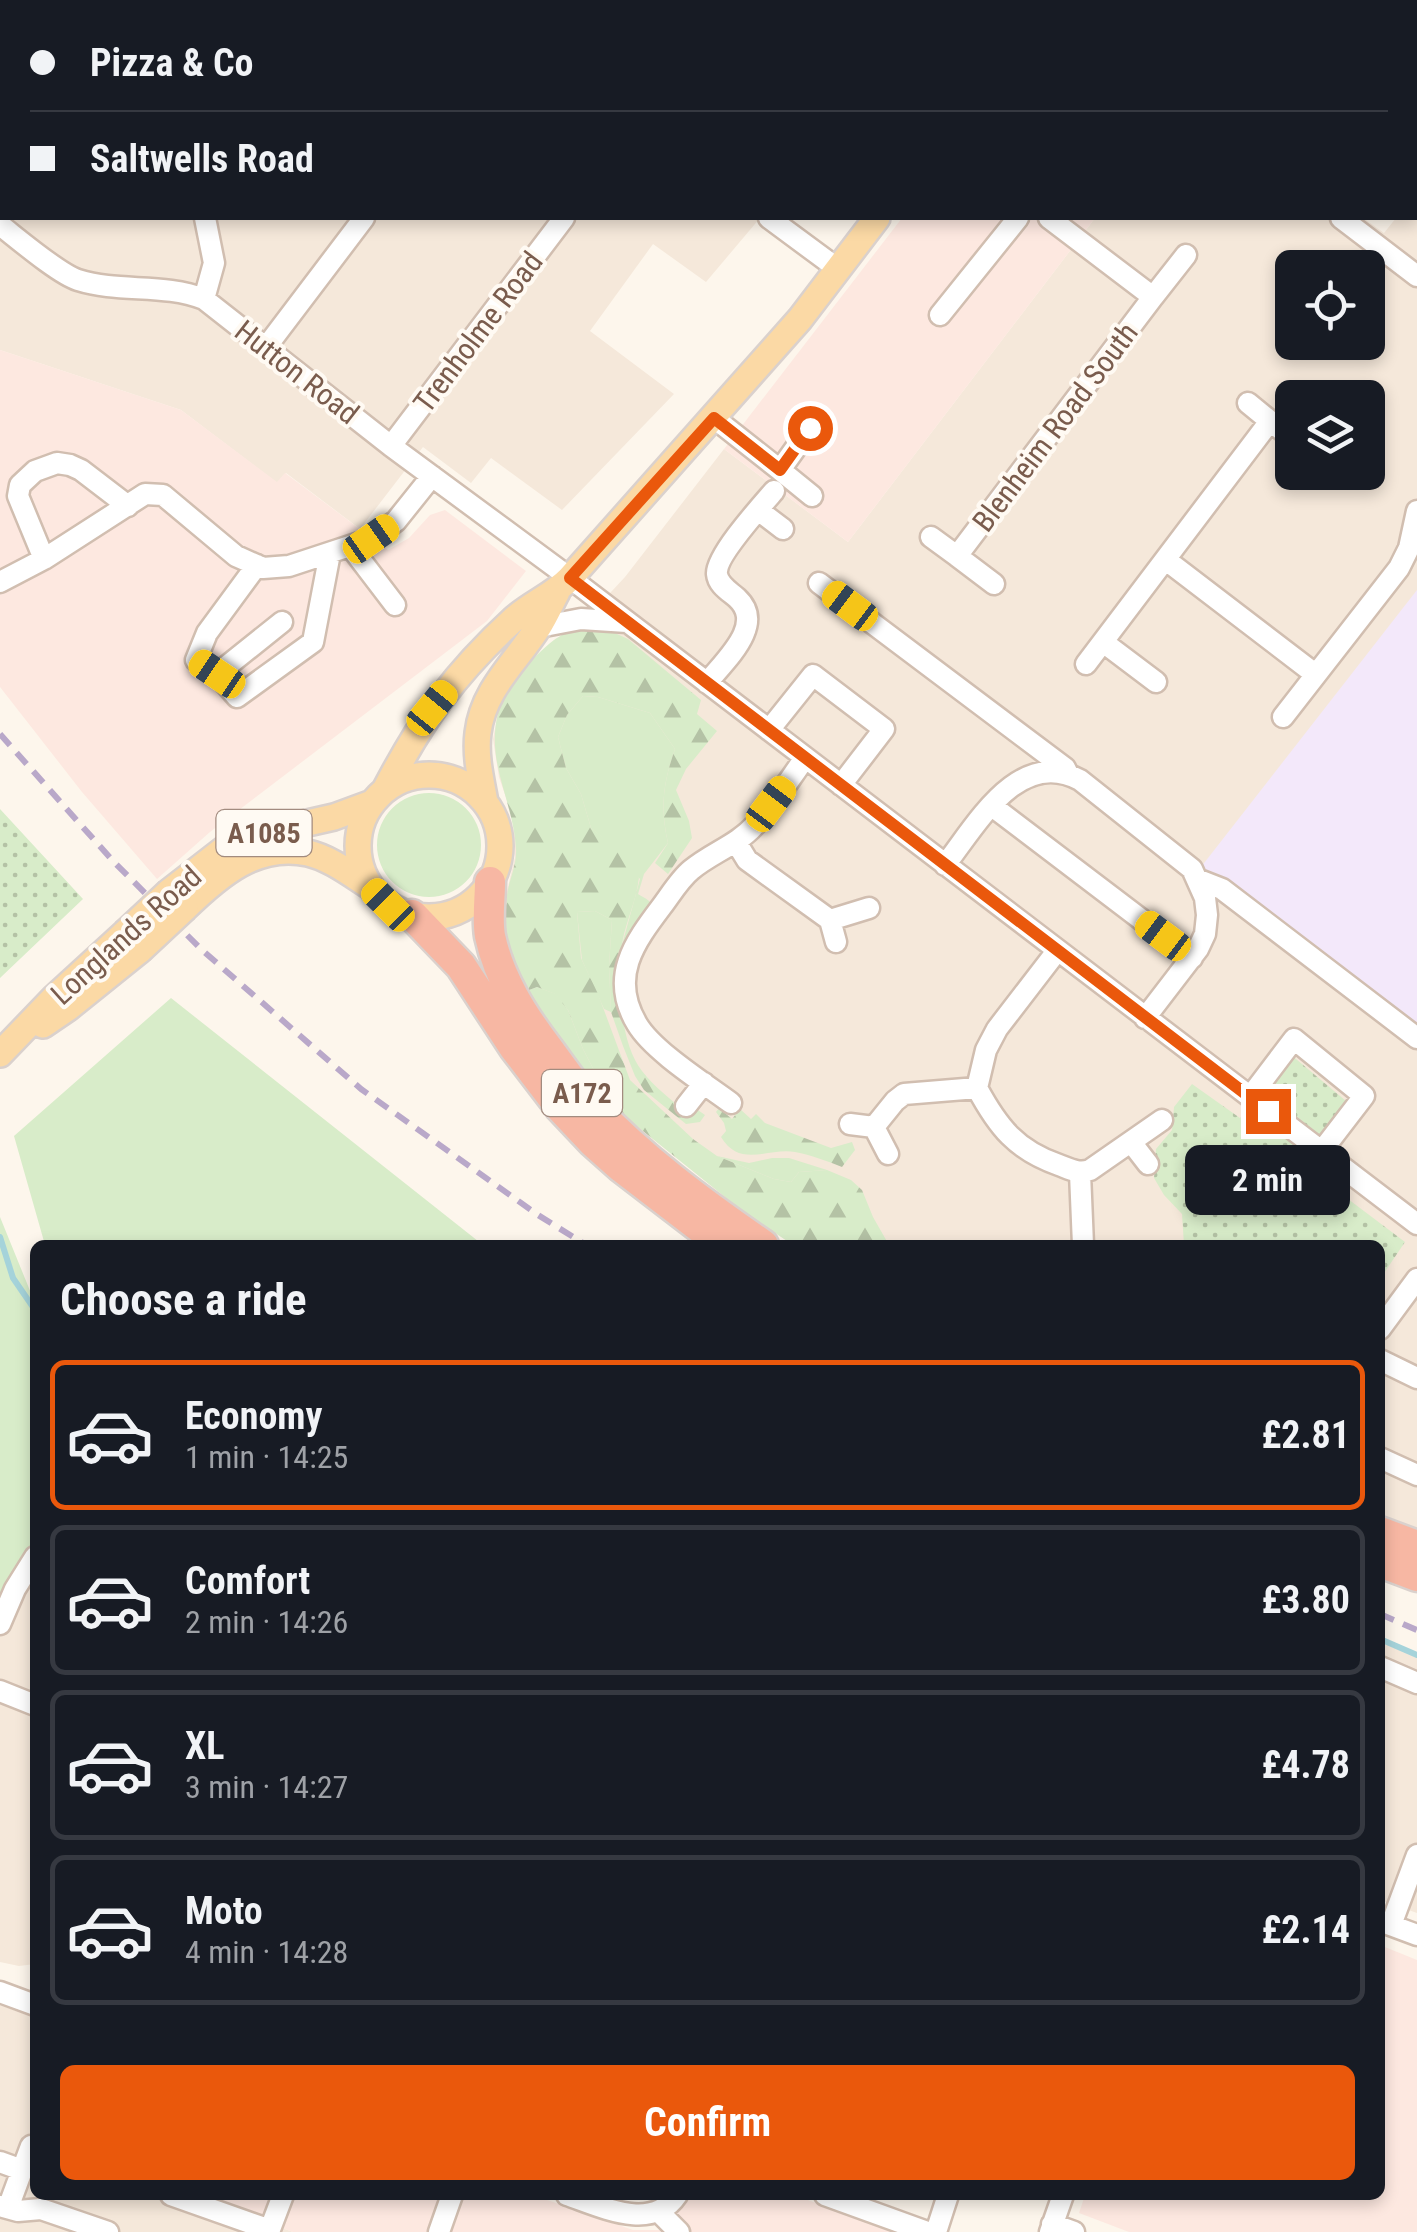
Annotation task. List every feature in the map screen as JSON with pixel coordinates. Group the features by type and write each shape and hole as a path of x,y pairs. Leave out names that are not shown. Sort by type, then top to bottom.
{"highway":[{"name":"A172","path":"490,882 489,932 499,967 534,1031 589,1102 632,1145 756,1240"},
{"name":"A172","path":"412,915 461,966 514,1048 560,1107 635,1178 717,1240"},
{"path":"1385,1534 1417,1546"},
{"path":"1385,1564 1417,1576"}],"main road":[{"path":"412,915 434,917 456,912 475,900 490,882 498,862 500,842 496,821 485,802 477,736 493,688 564,585 800,319 876,220"},
{"path":"370,887 361,867 358,844 362,822 432,708 466,664 519,614 564,585"},
{"name":"Longlands Road","path":"3,1052 68,1008 227,847 250,836 334,818 410,778 438,775 464,784 485,802"},
{"name":"Longlands Road","path":"177,900 241,862 280,851 310,853 370,887 388,905 412,915"}],"street":[{"path":"204,299 214,263 205,220"},
{"path":"266,346 362,220"},
{"name":"Trenholme Road","path":"391,446 562,220"},
{"path":"772,220 838,270"},
{"path":"940,315 1016,220"},
{"name":"Blenheim Road South","path":"1051,220 1153,297"},
{"path":"1344,220 1417,276"},
{"name":"Hutton Road","path":"0,225 72,279 188,292 204,299 432,476 564,585 628,622 1417,1224"},
{"name":"Blenheim Road South","path":"957,556 1186,255"},
{"path":"1248,403 1275,425"},
{"path":"714,418 776,480 812,496"},
{"path":"1086,664 1270,421"},
{"path":"707,682 744,634 750,620 747,609 717,576 720,558 758,510 810,428"},
{"path":"44,559 18,496 20,485 35,471 56,462 70,465 128,506"},
{"path":"0,582 44,559 146,494 163,495 236,556 263,568 290,566 371,539 396,522 432,476"},
{"path":"758,510 783,529"},
{"path":"1283,717 1400,568 1417,511"},
{"name":"Blenheim Road South","path":"931,536 994,584"},
{"path":"340,549 395,605"},
{"path":"258,565 202,641 196,660 217,674 240,698 313,642 340,549"},
{"path":"1166,560 1315,674"},
{"path":"820,582 1066,768 1068,774"},
{"path":"539,626 581,619 628,622"},
{"path":"217,674 282,622"},
{"path":"1103,642 1156,682"},
{"path":"769,730 813,675 841,696 884,730 842,786"},
{"path":"731,1104 638,1027 629,1008 625,974 638,938 688,872 754,826 805,758"},
{"path":"945,865 992,806 1018,781 1037,773 1053,772 1080,780 1192,869 1205,898 1205,934 1192,958 1145,1018"},
{"path":"992,806 1192,958"},
{"path":"736,842 747,860 830,920 836,942"},
{"path":"1199,880 1222,889 1417,1038"},
{"path":"830,920 869,908"},
{"path":"1057,951 996,1029 986,1050 977,1088 992,1115 1015,1143 1043,1160 1080,1173 1162,1120"},
{"path":"1250,1097 1294,1040 1364,1096 1322,1152"},
{"path":"686,1106 704,1083"},
{"path":"874,1127 904,1094 977,1088"},
{"path":"850,1124 874,1127"},
{"path":"874,1127 888,1154"},
{"path":"1131,1142 1148,1164"},
{"path":"1080,1173 1083,1240"},
{"path":"1385,1322 1417,1279"},
{"path":"1385,1362 1417,1378"},
{"path":"1385,1460 1417,1475"},
{"path":"0,1624 30,1564"},
{"path":"1385,1668 1417,1683"},
{"path":"0,1691 30,1703"},
{"path":"1417,1855 1385,1924 1417,1935"},
{"path":"5,1994 30,1990"},
{"path":"5,1994 30,2003"},
{"path":"30,2149 4,2207 18,2211 41,2209 94,2230"},
{"path":"0,2162 22,2170"},
{"path":"186,2200 273,2230 282,2200"},
{"path":"439,2232 450,2200"},
{"path":"576,2200 619,2223 660,2213 674,2200"},
{"path":"839,2200 927,2232"},
{"path":"936,2232 946,2200"},
{"path":"1061,2200 1051,2228 1074,2232"},
{"path":"660,2213 679,2232"}],"shaded area":[{"path":"0,220 758,220 706,282 653,244 590,331 674,394 562,510 491,458 471,483 423,447 360,529 286,473 277,483 181,410 0,350"},
{"path":"900,220 1093,220 848,542 724,449"},
{"path":"1093,220 1366,220 1384,233 1394,220 1417,220 1417,1539 1385,1527 1385,1240 786,1240 740,1209 613,1107 504,927 515,857 514,821 499,777 493,739 498,713 625,577 724,449 848,542"},
{"path":"0,350 181,410 277,482 285,473 388,550 409,538 430,515 445,510 526,571 487,621 210,832 157,879 0,687"},
{"path":"1417,590 1417,1033 1201,867"},
{"path":"30,1583 30,1965 19,1966 0,1962 0,1603"},
{"path":"1385,1644 1417,1657 1417,1913 1385,1902"},
{"path":"1385,1947 1417,1960 1417,2232 1129,2232 1079,2213 1083,2200 1385,2200"},
{"path":"0,2005 30,2016 30,2200 205,2200 293,2232 0,2232"},
{"path":"205,2200 547,2200 633,2230 665,2230 686,2200 808,2200 895,2232 293,2232"}],"green space":[{"path":"595,624 628,639 701,700 697,714 717,731 686,769 676,790 692,838 668,874 655,863 668,843 664,796 675,749 650,713 583,696 567,715 558,737 566,768 581,794 591,828 639,865 620,966 624,1024 634,1058 652,1082 688,1114 695,1108 705,1115 700,1122 686,1124 644,1090 635,1076 611,1012 612,920 595,911 577,912 581,958 630,1080 717,1156 774,1179 791,1182 799,1172 827,1170 851,1180 862,1190 886,1240 786,1240 740,1209 613,1107 568,1010 555,994 537,987 524,992 506,933 507,895 516,849 497,761 496,726 507,686 546,647 574,630"},
{"path":"583,696 650,713 675,749 664,796 668,843 644,874 638,894 651,903 653,913 619,956 640,879 591,828 581,794 566,768 558,737 567,715"},
{"path":"429,793 449,797 466,808 477,825 481,845 477,865 466,882 449,893 429,897 409,893 392,882 381,865 377,845 381,825 392,808 409,797"},
{"path":"0,809 83,899 0,978"},
{"path":"595,911 612,920 611,1012 604,1009 582,960 577,912"},
{"path":"537,987 556,994 568,1010 613,1107 563,1049 524,992"},
{"path":"171,998 477,1240 44,1240 14,1136"},
{"path":"1290,1054 1346,1101 1299,1162 1405,1242 1385,1272 1385,1240 1184,1240 1182,1214 1154,1178 1156,1149 1172,1130 1174,1107 1192,1084 1240,1118"},
{"path":"719,1108 732,1119 740,1109 751,1119 756,1114 765,1123 831,1148 852,1142 855,1150 842,1167 795,1152 737,1152 721,1137 726,1131 716,1112"},
{"path":"717,1156 749,1163 789,1158 827,1170 799,1172 791,1182"},
{"path":"0,1217 30,1291 30,1554 0,1598"}],"waterway":[{"path":"0,1237 13,1278 30,1303"},
{"path":"1385,1641 1417,1655"}],"railway":[{"path":"0,734 113,861 202,950 361,1089 578,1240"},
{"path":"1385,1616 1417,1630"}],"route":[{"path":"810,428 780,470 714,418 570,578 1268,1111"}]}
